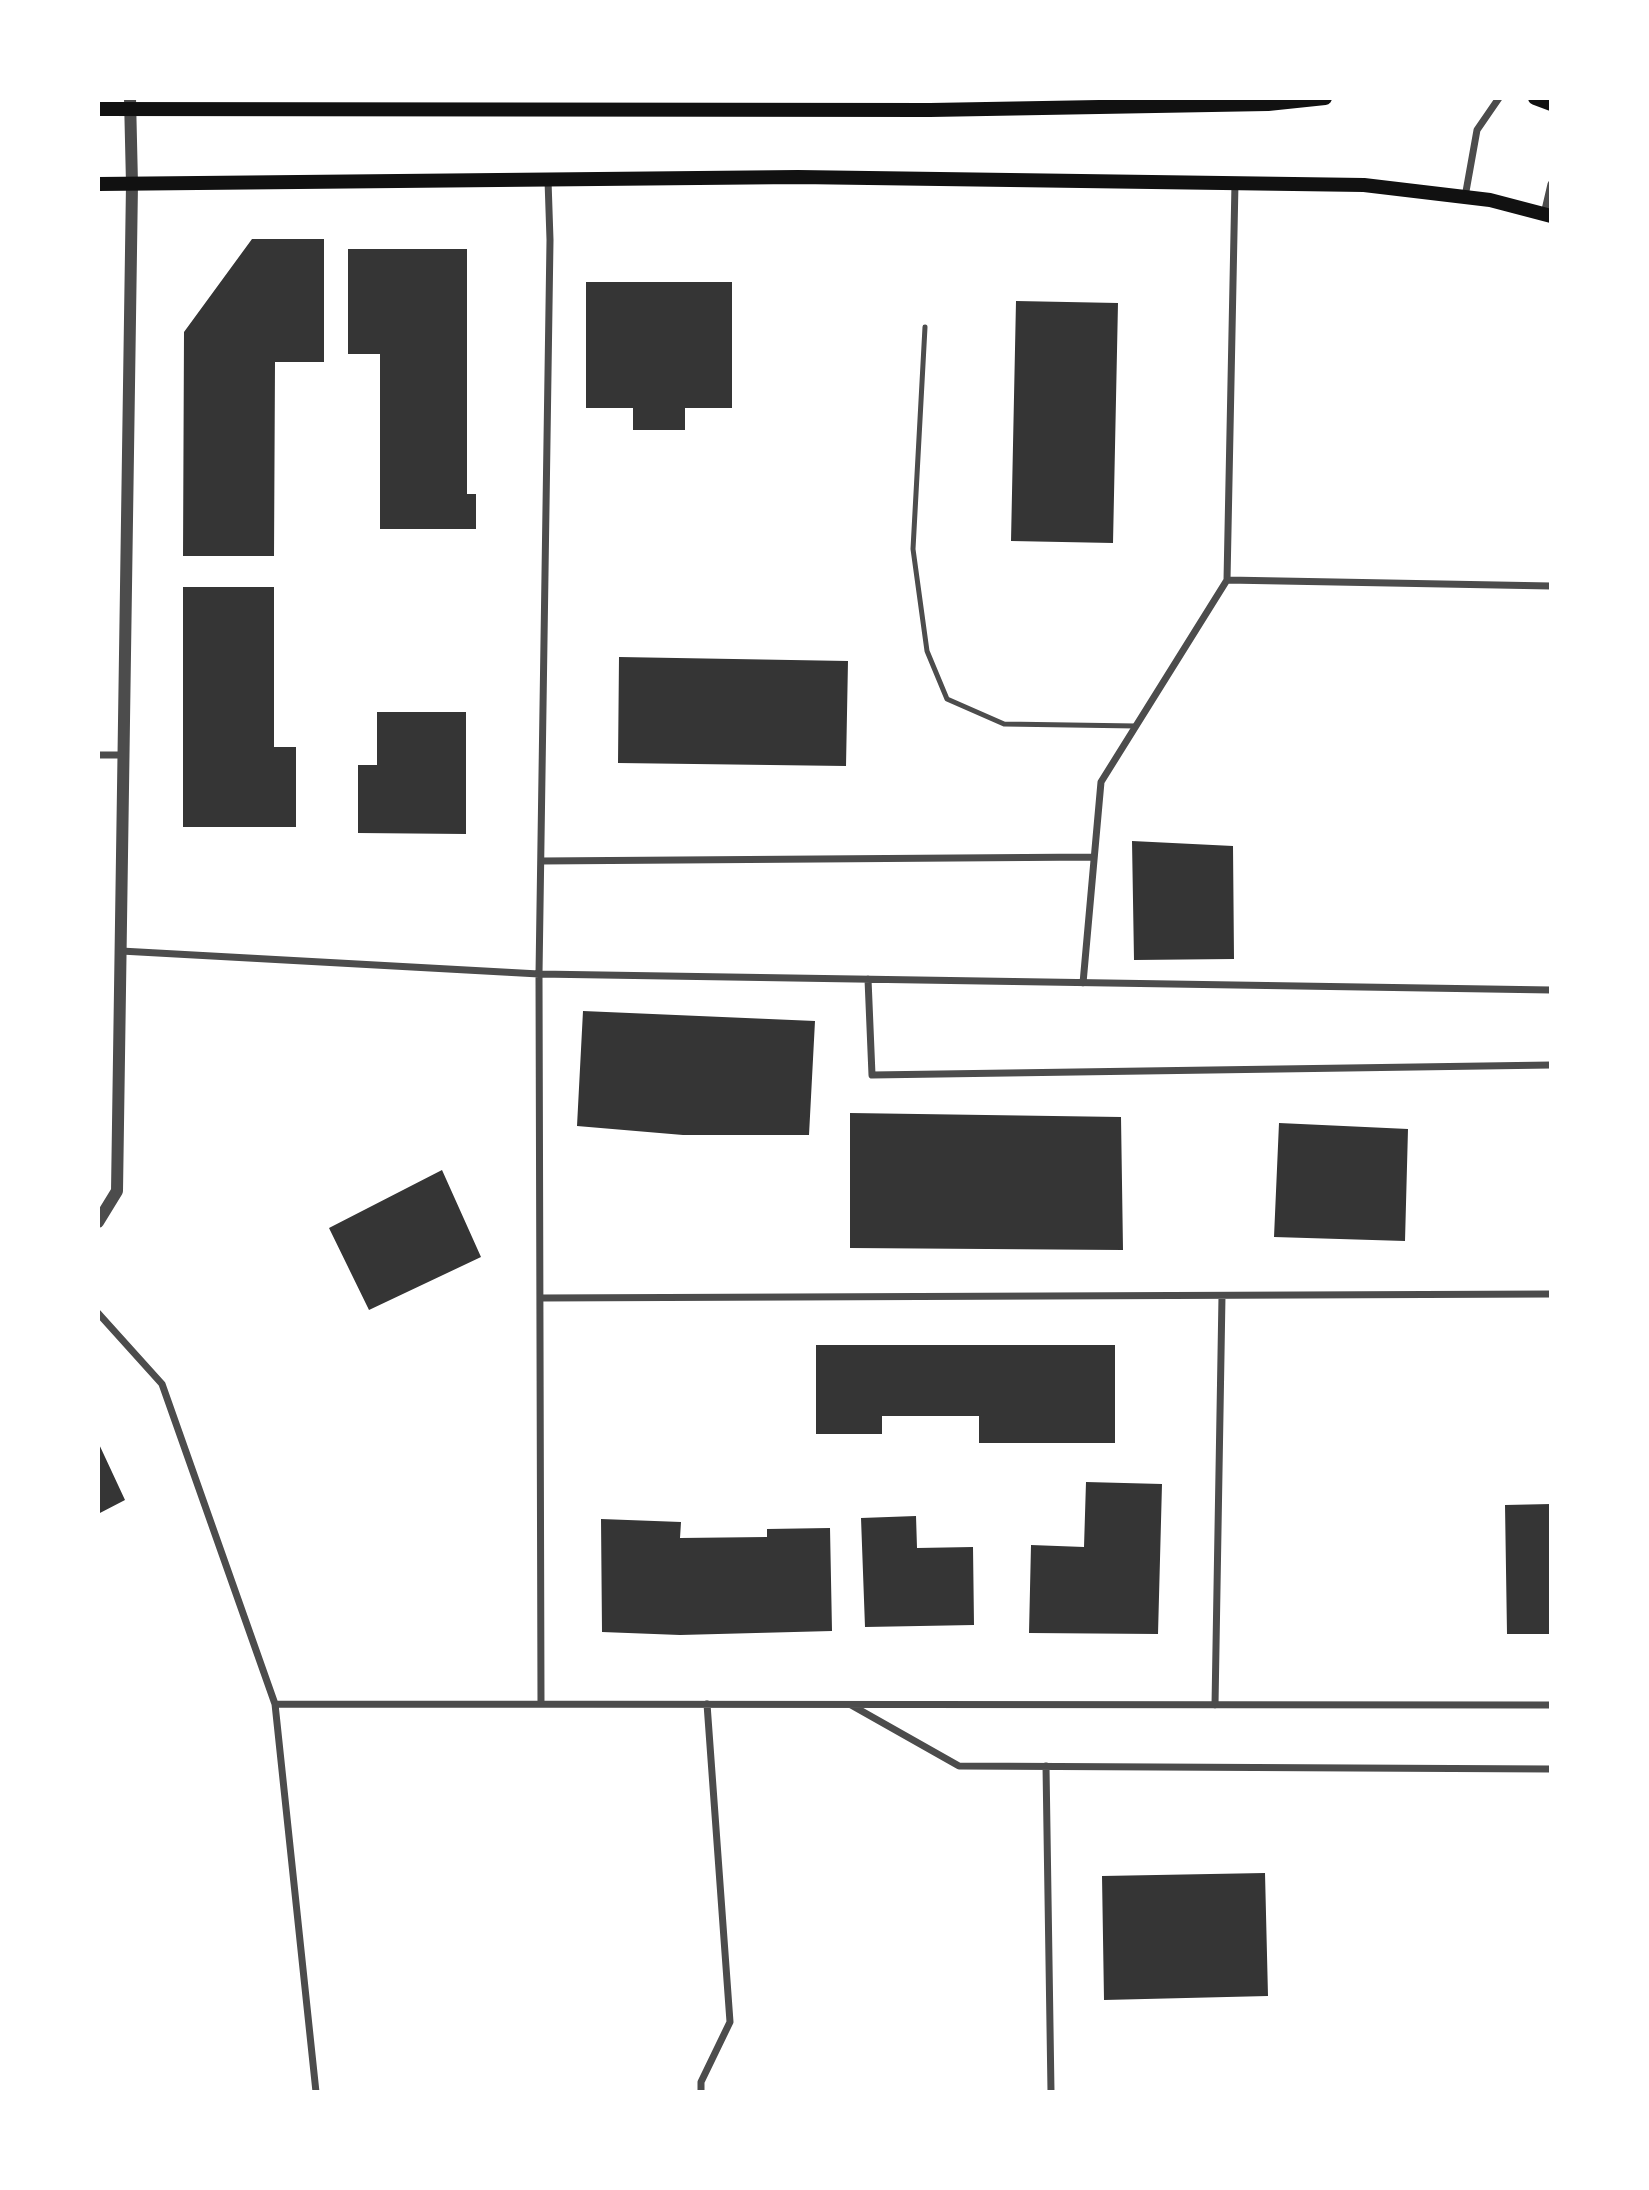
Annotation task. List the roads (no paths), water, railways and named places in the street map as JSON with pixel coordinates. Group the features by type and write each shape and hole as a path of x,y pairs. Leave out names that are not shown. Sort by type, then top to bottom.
{"main road":[{"path":"98,109 130,103 930,110 1325,98"},
{"path":"1535,98 1551,104"},
{"path":"98,184 798,177 1235,183 1364,186 1490,200 1547,215"}],"street":[{"path":"1465,198 1477,130 1499,98"},
{"path":"98,1222 117,1191 132,184 130,103"},
{"path":"541,1704 539,974 550,240 548,179"},
{"path":"1083,983 1101,782 1227,580 1235,183"},
{"path":"1547,215 1551,184"},
{"path":"1227,580 1551,586"},
{"path":"98,755 123,755"},
{"path":"541,861 1094,857"},
{"path":"121,951 539,974 1551,990"},
{"path":"868,979 872,1075 1551,1065"},
{"path":"540,1298 1551,1294"},
{"path":"1215,1705 1223,1296"},
{"path":"98,1313 162,1384 275,1704 316,2092"},
{"path":"275,1704 1551,1705"},
{"path":"701,2092 701,2082 730,2022 707,1704"},
{"path":"851,1704 959,1766 1551,1769"},
{"path":"1046,1766 1051,2092"}],"lane":[{"path":"925,327 913,549 927,651 947,699 1004,724 1136,726"}]}
